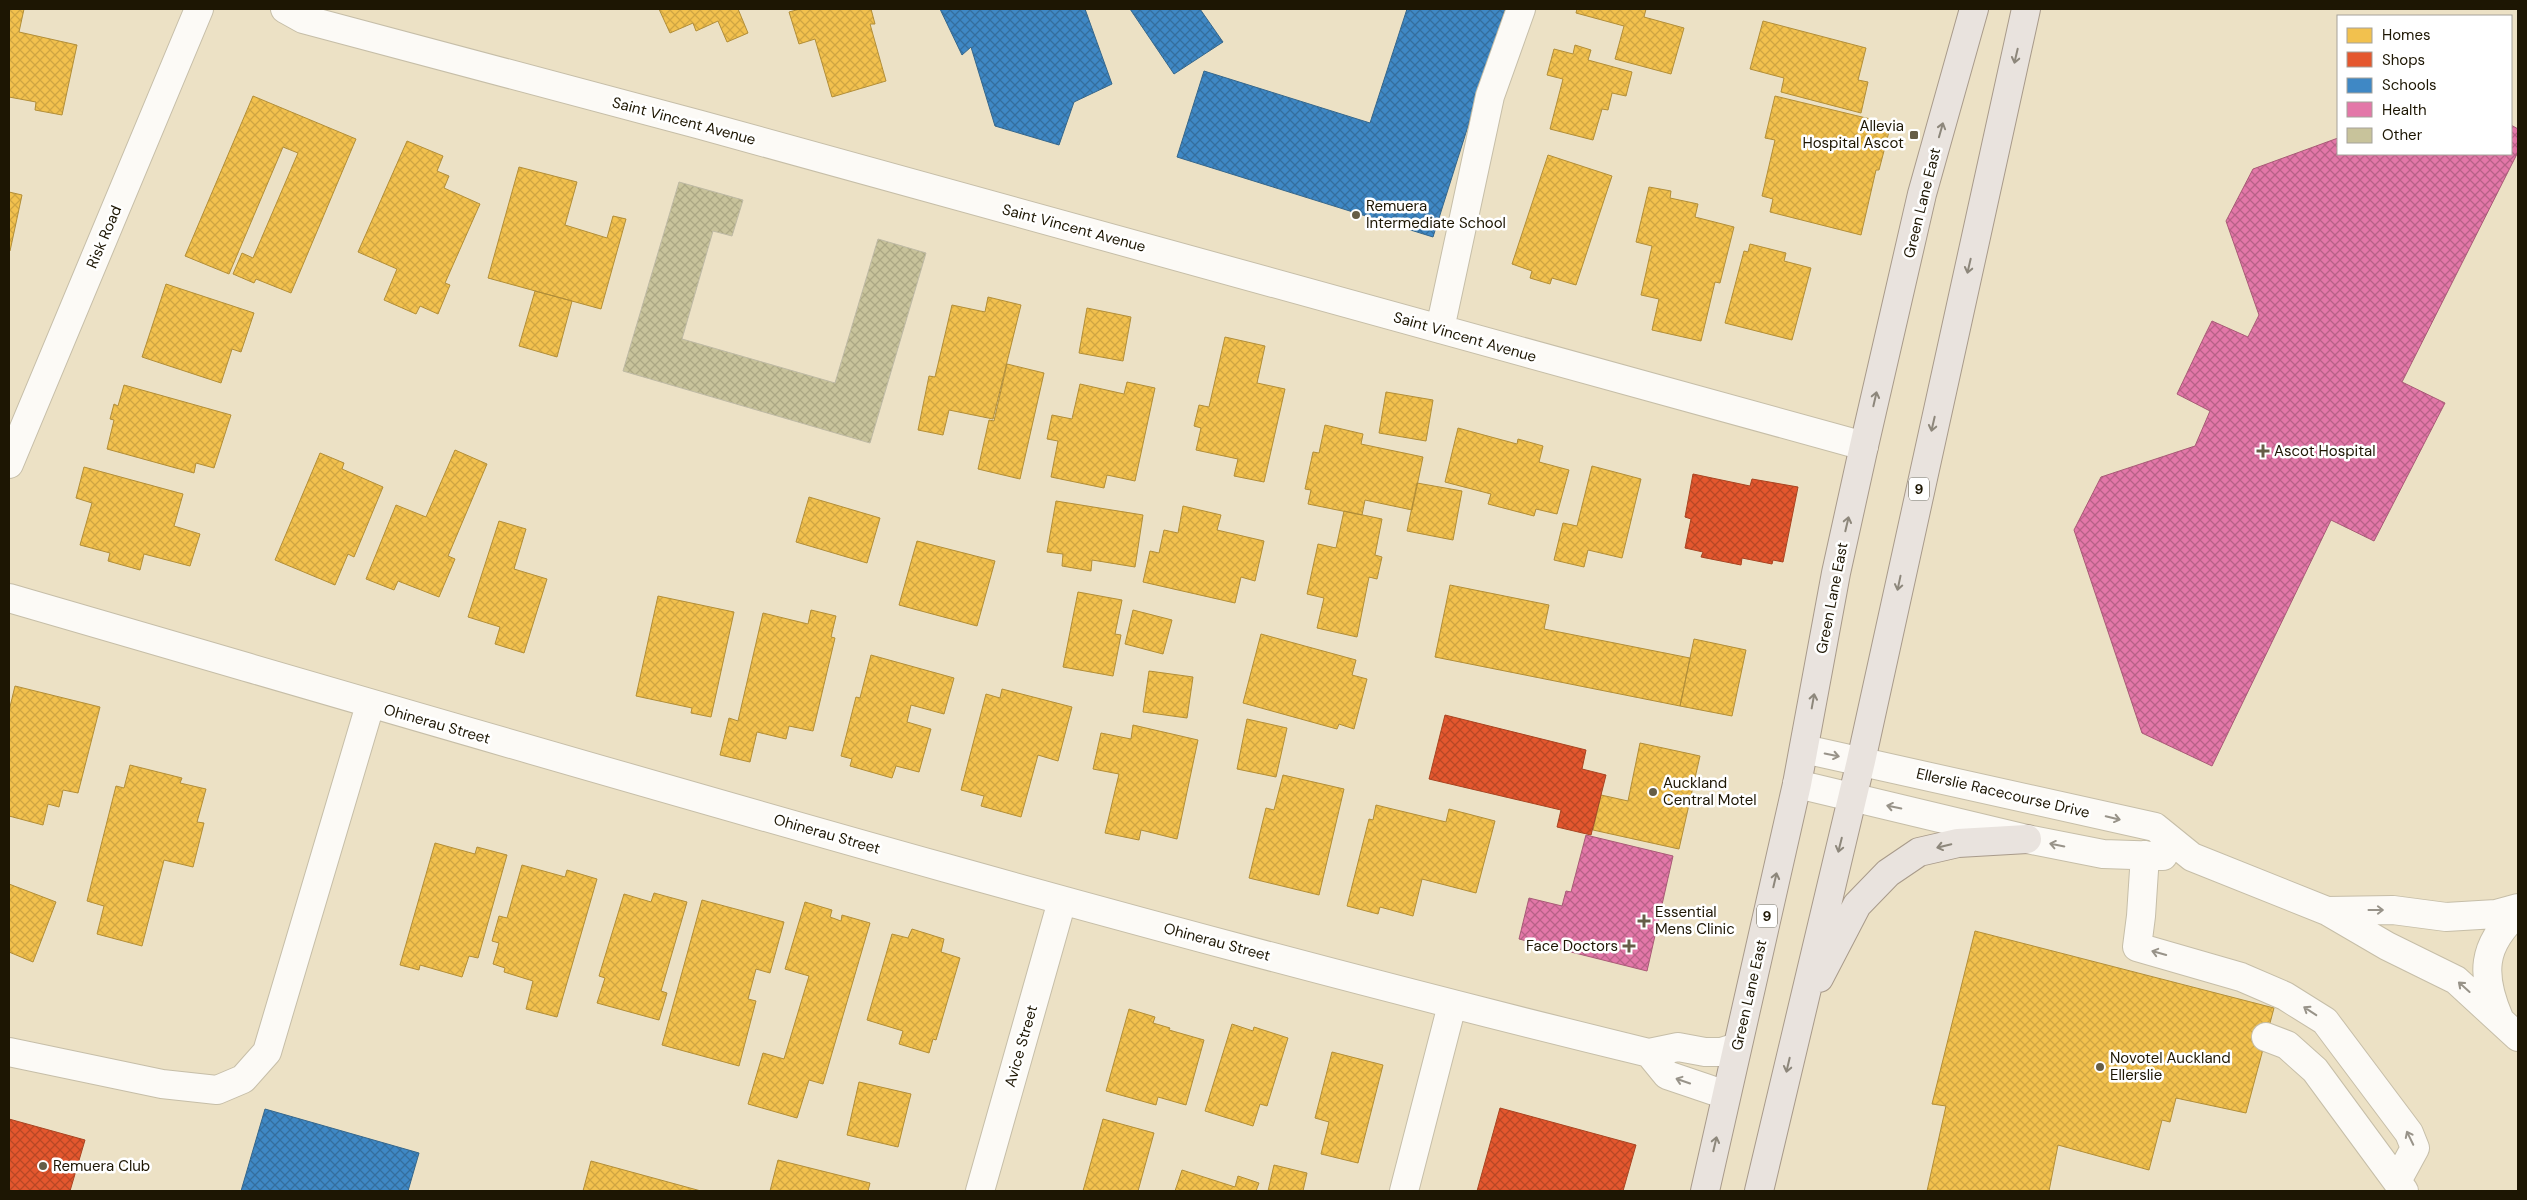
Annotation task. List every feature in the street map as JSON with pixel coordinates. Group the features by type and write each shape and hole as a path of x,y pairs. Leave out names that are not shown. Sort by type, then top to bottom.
{"main road":[{"name":"Green Lane East","path":"1705,1191 1797,784 1836,574 1864,446 1922,194 1974,9"},
{"name":"9","path":"1759,1191 1852,798 2026,9"},
{"path":"1799,1017 1857,904 1888,873 1919,852 1958,843 2027,839"}],"street":[{"name":"Risk Road","path":"9,464 199,9"},
{"name":"Saint Vincent Avenue","path":"285,9 303,19 692,122 1864,446"},
{"path":"1440,330 1490,96 1521,9"},
{"name":"Ohinerau Street","path":"9,598 370,705 1062,901 1452,1005 1649,1053 1678,1046 1706,1052 1721,1052 1737,1047"},
{"path":"9,1052 162,1084 217,1090 244,1079 267,1052 370,705"},
{"name":"Ellerslie Racecourse Drive","path":"1804,749 2155,827 2192,857 2328,910 2387,946 2456,980 2512,1035"},
{"name":"Ellerslie Racecourse Drive","path":"1797,784 2027,839 2103,854 2192,857"},
{"path":"2145,856 2137,947 2241,977 2286,996 2325,1021 2409,1133 2415,1148 2400,1186"},
{"name":"Avice Street","path":"980,1191 1062,901"},
{"name":"Ellerslie Racecourse Drive","path":"2328,910 2393,910 2446,916 2496,914 2518,908"},
{"path":"2512,1035 2489,994 2486,972 2492,945 2505,924 2518,913"},
{"path":"1404,1191 1452,1005"},
{"path":"2266,1037 2286,1045 2315,1070 2400,1186"},
{"path":"1649,1053 1667,1075 1726,1095"}],"building: Homes":[{"path":"9,9 24,9 19,32 77,45 62,115 35,110 36,102 9,97"},
{"path":"659,9 738,9 748,33 727,42 718,21 696,31 693,23 670,33"},
{"path":"800,9 871,9 875,24 870,24 886,81 832,97 815,39 799,44 789,12"},
{"path":"1577,9 1646,9 1644,17 1684,28 1671,74 1615,59 1624,26 1576,13"},
{"path":"1763,21 1866,48 1858,80 1868,82 1861,113 1781,92 1784,78 1750,69"},
{"path":"1575,45 1591,50 1588,60 1632,72 1626,96 1612,93 1608,110 1602,109 1593,140 1550,129 1563,79 1547,75 1554,49 1573,54"},
{"path":"253,96 356,139 291,293 256,279 254,283 233,274 242,253 253,258 298,153 283,147 229,274 185,256"},
{"path":"1775,96 1891,124 1879,170 1876,170 1861,235 1770,212 1773,199 1762,196 1775,140 1765,138"},
{"path":"407,141 443,156 437,171 449,176 444,188 480,204 445,283 450,285 438,314 420,306 416,314 384,300 397,269 358,252"},
{"path":"1548,155 1612,176 1576,285 1552,278 1550,284 1530,278 1532,271 1512,264"},
{"path":"519,167 577,182 565,225 607,238 613,216 626,219 601,309 488,278"},
{"path":"1649,187 1671,191 1670,198 1698,204 1695,217 1734,227 1720,283 1715,282 1701,341 1652,330 1659,299 1641,295 1652,246 1636,242"},
{"path":"9,192 22,195 10,251 9,251"},
{"path":"1750,244 1786,253 1784,261 1811,268 1792,340 1725,323 1744,251 1748,252"},
{"path":"166,284 254,313 241,352 232,349 221,383 142,357"},
{"path":"535,291 572,301 557,357 519,346"},
{"path":"988,297 1021,305 993,419 949,410 943,435 918,430 929,376 935,377 952,305 985,312"},
{"path":"1087,308 1131,317 1123,361 1079,353"},
{"path":"1225,337 1265,346 1257,383 1285,389 1264,482 1234,476 1238,459 1196,450 1201,428 1194,426 1199,405 1209,407"},
{"path":"1007,364 1044,373 1020,479 978,469 989,420 994,421"},
{"path":"1127,382 1155,388 1135,481 1107,475 1104,488 1051,477 1058,441 1047,439 1052,415 1072,419 1080,384 1124,394"},
{"path":"124,385 231,415 214,468 196,463 194,473 107,449 114,420 110,419 114,404 118,406"},
{"path":"1386,392 1433,400 1426,441 1379,433"},
{"path":"1325,425 1363,434 1361,444 1423,457 1412,510 1365,500 1362,515 1308,504 1311,490 1305,489 1313,452 1319,453"},
{"path":"1458,428 1517,444 1518,439 1543,446 1539,462 1569,470 1557,514 1536,509 1534,516 1488,504 1491,494 1445,482"},
{"path":"455,450 487,464 448,556 455,559 439,597 398,581 394,590 366,579 396,505 426,517"},
{"path":"320,453 344,463 342,469 383,487 354,557 348,554 335,585 275,560"},
{"path":"1592,466 1641,479 1622,558 1588,550 1584,567 1554,560 1563,523 1577,526"},
{"path":"84,467 183,494 174,526 200,534 190,566 144,554 140,570 108,561 110,553 80,545 92,503 76,498"},
{"path":"1417,483 1462,491 1453,540 1407,531"},
{"path":"809,497 880,518 867,563 796,542"},
{"path":"1056,501 1143,515 1135,567 1092,560 1091,571 1062,566 1063,554 1047,552"},
{"path":"1183,506 1221,515 1217,530 1264,541 1255,581 1241,577 1235,603 1143,582 1150,551 1159,553 1164,530 1178,533"},
{"path":"1344,511 1382,519 1375,555 1382,557 1377,579 1369,577 1357,637 1317,628 1324,598 1307,594 1318,544 1336,548"},
{"path":"499,521 526,529 514,569 547,579 524,653 495,644 500,627 468,617"},
{"path":"917,541 995,561 977,626 899,605"},
{"path":"1450,585 1549,605 1544,629 1690,658 1680,706 1435,657"},
{"path":"1078,592 1122,600 1115,634 1121,635 1113,676 1063,667"},
{"path":"658,596 734,612 711,717 691,713 692,708 636,696"},
{"path":"811,610 836,616 831,637 835,638 813,731 789,726 786,739 757,732 750,762 720,755 729,718 738,721 763,613 808,624"},
{"path":"1133,610 1172,620 1163,654 1125,644"},
{"path":"1261,634 1356,660 1352,675 1367,679 1354,729 1339,724 1337,729 1243,703"},
{"path":"1694,639 1746,650 1732,716 1680,706"},
{"path":"871,655 954,678 944,714 911,705 907,722 931,729 919,772 896,766 892,778 850,766 852,759 841,756 856,697 860,698"},
{"path":"1149,671 1193,677 1187,718 1143,712"},
{"path":"15,686 100,707 78,793 63,790 59,807 48,804 43,825 9,816 9,711"},
{"path":"1002,689 1072,707 1058,761 1038,755 1021,817 981,806 984,796 961,790 986,694 1000,698"},
{"path":"1247,719 1287,728 1276,777 1237,769"},
{"path":"1133,725 1198,740 1177,839 1141,830 1139,840 1105,833 1119,774 1093,769 1101,733 1131,739"},
{"path":"1640,743 1700,756 1679,849 1593,830 1601,795 1628,801"},
{"path":"130,765 182,778 180,783 206,789 197,822 204,823 193,867 164,860 142,946 97,934 104,906 87,901 116,786 124,788"},
{"path":"1283,775 1344,789 1319,895 1249,878 1266,808 1274,810"},
{"path":"1376,805 1446,822 1449,809 1495,821 1476,893 1422,879 1413,916 1380,907 1378,914 1347,906 1369,819 1373,820"},
{"path":"435,843 475,854 477,847 507,855 478,958 469,956 462,977 420,965 419,970 400,965"},
{"path":"522,865 565,877 567,870 597,879 557,1017 526,1009 533,981 504,972 505,968 493,964 499,943 492,941 499,916 507,918"},
{"path":"9,884 56,902 33,962 9,952"},
{"path":"654,893 687,902 661,991 667,993 659,1020 597,1003 605,978 599,976 624,894 651,902"},
{"path":"702,900 784,922 770,973 756,969 748,999 756,1001 739,1066 662,1045"},
{"path":"805,902 832,910 830,917 841,921 842,915 870,923 823,1084 809,1080 797,1118 748,1104 763,1053 784,1059 809,976 785,969"},
{"path":"912,929 944,939 941,952 960,958 936,1040 933,1039 929,1053 899,1044 903,1031 867,1020 892,934 908,938"},
{"name":"Novotel Auckland Ellerslie","path":"1975,931 2274,1008 2246,1113 2176,1098 2170,1122 2162,1120 2149,1170 2058,1145 2049,1191 1927,1191 1946,1106 1932,1104"},
{"path":"1129,1009 1155,1017 1153,1023 1170,1028 1169,1030 1204,1040 1186,1105 1158,1097 1156,1105 1106,1091"},
{"path":"1232,1024 1253,1031 1254,1027 1288,1038 1267,1106 1260,1104 1253,1126 1205,1111"},
{"path":"1332,1052 1383,1065 1358,1163 1321,1154 1329,1122 1315,1118"},
{"path":"859,1082 911,1094 898,1147 847,1135"},
{"path":"1103,1119 1154,1133 1138,1191 1083,1191"},
{"path":"778,1160 870,1183 868,1191 770,1191"},
{"path":"591,1161 701,1191 583,1191"},
{"path":"1274,1165 1307,1173 1303,1191 1268,1191"},
{"path":"1182,1170 1235,1187 1238,1176 1259,1183 1256,1191 1175,1191"}],"building: Shops":[{"path":"1693,474 1750,486 1752,479 1798,487 1783,562 1773,560 1772,564 1742,558 1741,565 1701,557 1703,552 1685,548 1691,519 1685,517"},
{"path":"1445,715 1586,750 1582,769 1606,775 1591,835 1557,827 1561,810 1429,779"},
{"path":"1500,1108 1636,1145 1623,1191 1477,1191"},
{"name":"Remuera Club","path":"9,1119 85,1140 70,1191 9,1191"}],"building: Schools":[{"path":"940,9 1085,9 1112,84 1074,102 1059,145 995,126 971,47 962,55"},
{"path":"1130,9 1200,9 1223,42 1174,74"},
{"path":"1407,9 1505,9 1433,237 1177,157 1204,71 1370,123"},
{"path":"265,1109 419,1153 408,1191 241,1191"}],"building: Health":[{"path":"2512,126 2518,129 2518,152 2402,382 2445,403 2374,541 2331,520 2212,766 2142,733 2074,530 2101,477 2195,446 2210,411 2177,394 2205,335 2212,321 2248,337 2259,315 2226,221 2253,169 2337,138 2337,155 2512,155"},
{"path":"1586,835 1673,856 1647,971 1519,939 1529,898 1562,906 1566,891 1571,892"}],"building: Other":[{"path":"679,182 743,200 732,236 713,231 682,339 835,383 878,239 926,253 870,443 623,371"}],"place":[{"name":"Allevia Hospital Ascot","path":"1914,135"},
{"name":"Remuera Intermediate School","path":"1356,215"},
{"name":"Ascot Hospital","path":"2263,451"},
{"name":"Auckland Central Motel","path":"1653,792"},
{"name":"Essential Mens Clinic","path":"1644,921"},
{"name":"Face Doctors","path":"1629,946"},
{"name":"Novotel Auckland Ellerslie","path":"2100,1067"},
{"name":"Remuera Club","path":"43,1166"}]}
